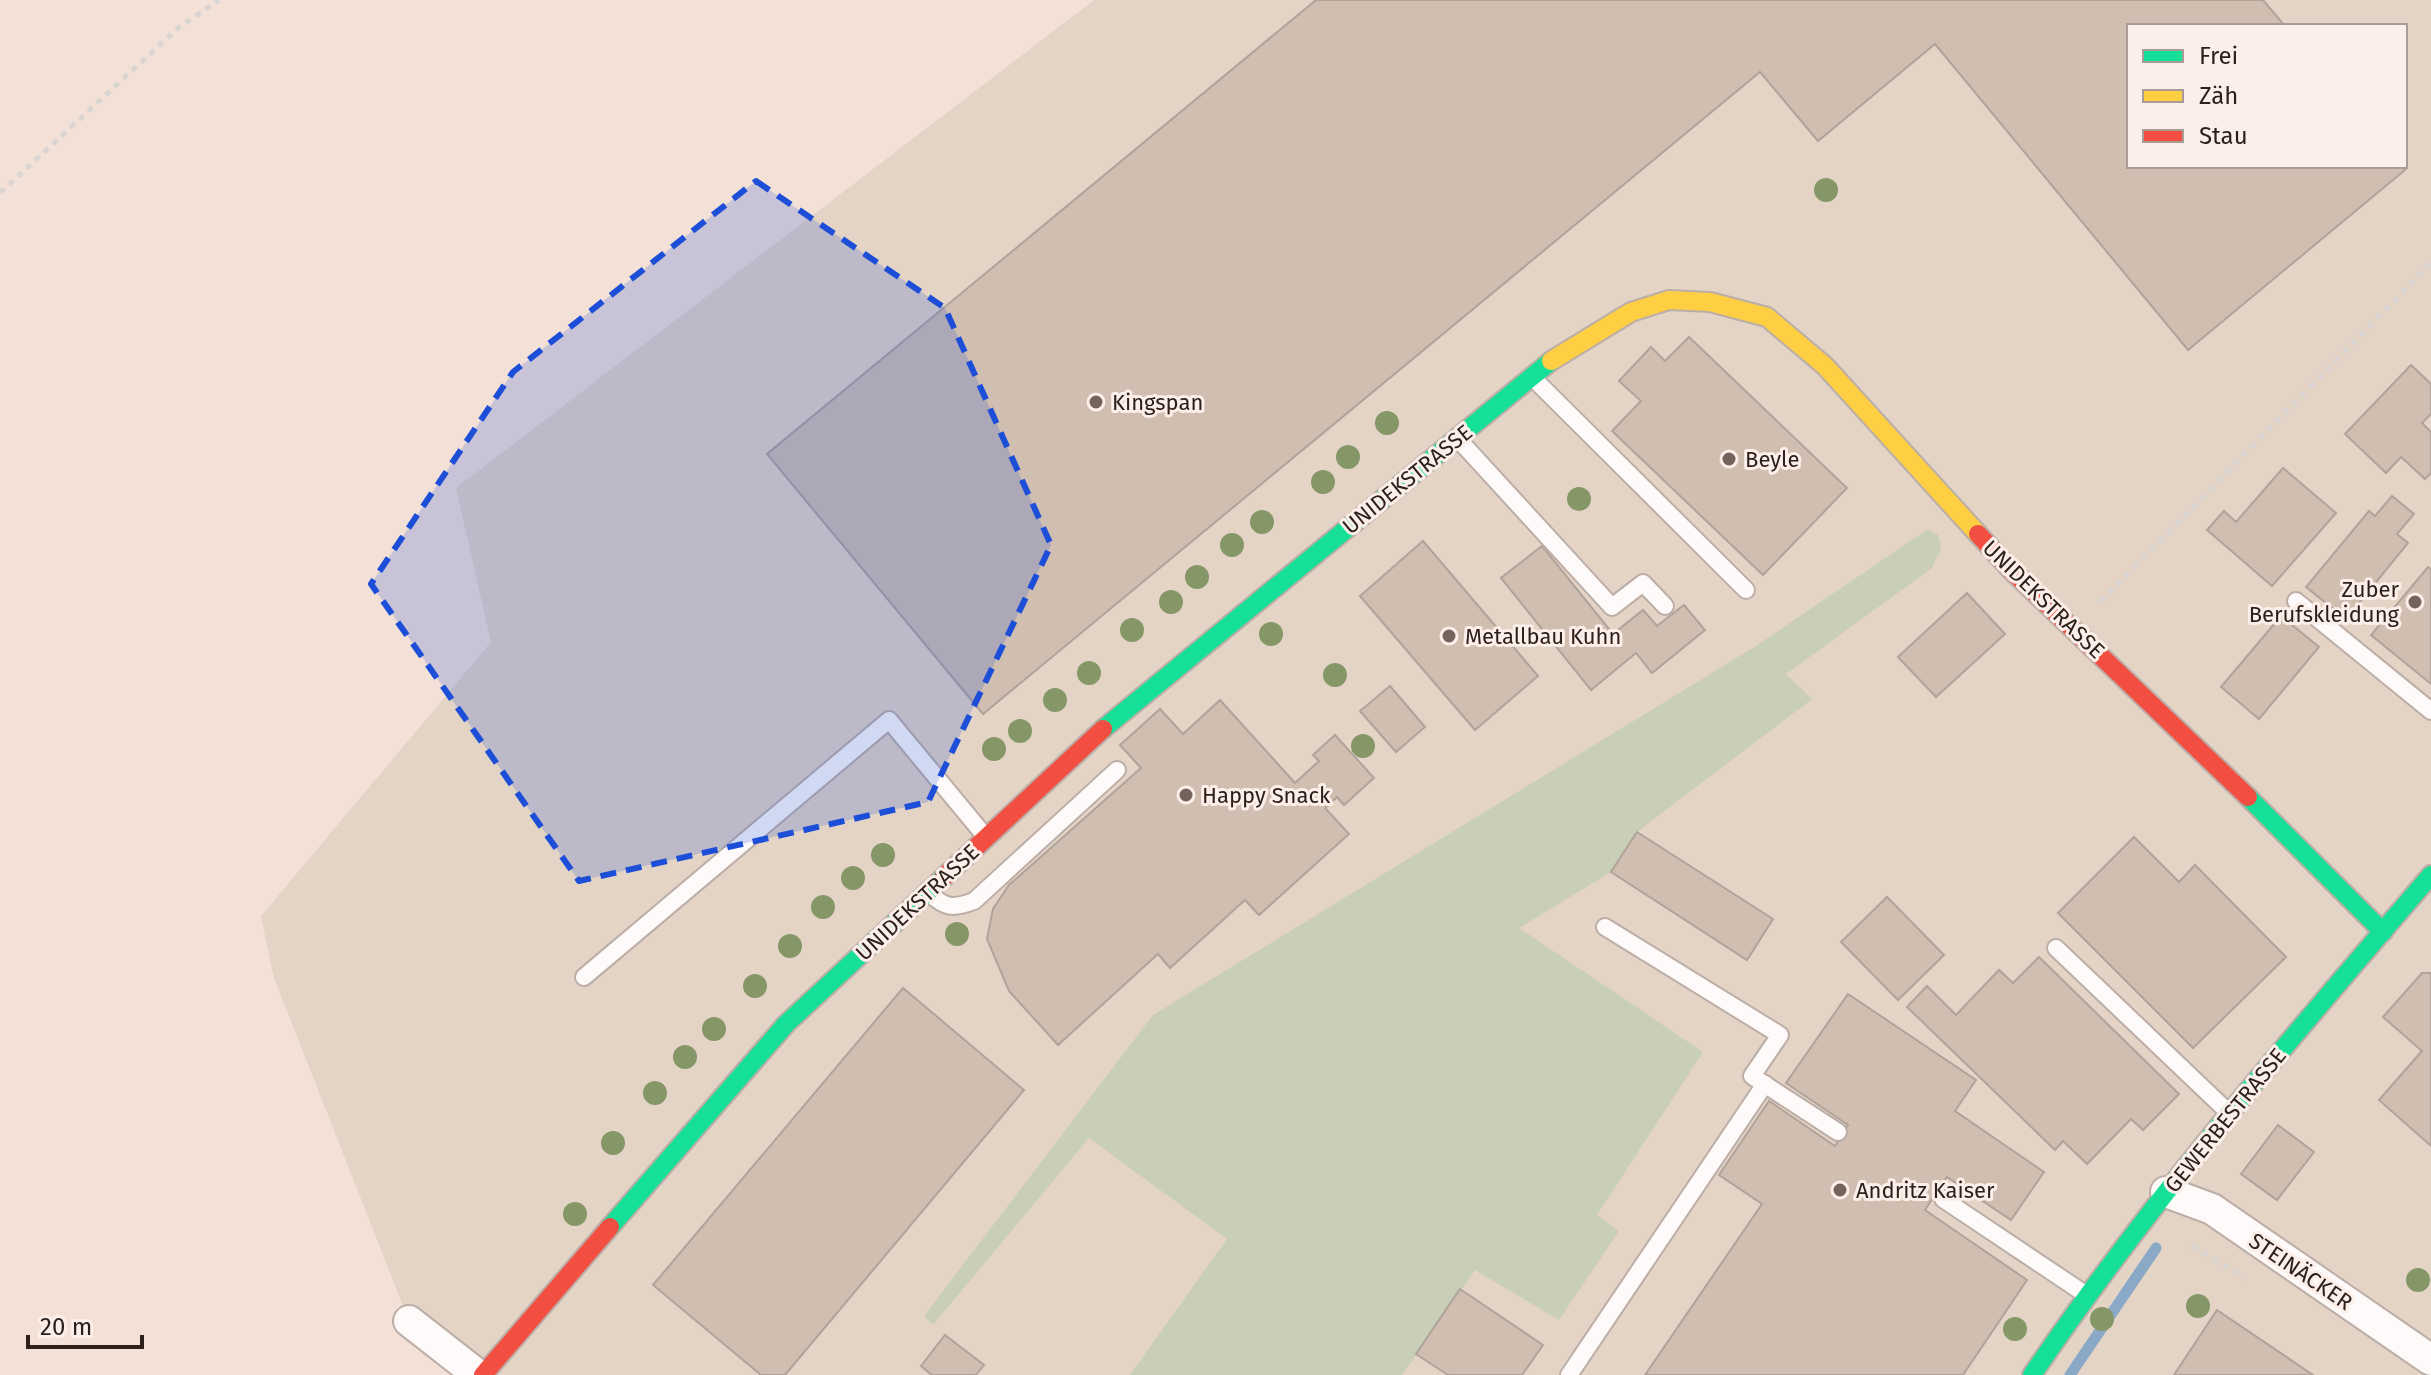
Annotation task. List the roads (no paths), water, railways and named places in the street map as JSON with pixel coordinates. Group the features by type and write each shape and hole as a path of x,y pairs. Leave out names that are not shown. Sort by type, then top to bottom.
{"street":[{"name":"UNIDEKSTRASSE","path":"480,1375 786,1024 1108,724 1560,354 1631,312 1669,300 1710,302 1767,317 1825,366 2011,570 2189,738 2383,932"},
{"name":"GEWERBESTRASSE","path":"2032,1375 2087,1294 2228,1112 2428,884"},
{"name":"STEINÄCKER","path":"2166,1192 2212,1209 2431,1360"},
{"path":"409,1321 480,1375"}],"lane":[{"path":"1532,377 1746,590"},
{"path":"1457,438 1612,607 1643,583 1665,606"},
{"path":"2296,601 2431,711"},
{"path":"584,977 889,720 986,837"},
{"path":"928,892 942,904 955,908 974,901 1117,770"},
{"path":"1605,927 1780,1035 1752,1076 1838,1132"},
{"path":"2056,948 2228,1112"},
{"path":"1569,1375 1765,1084"},
{"path":"1943,1199 2087,1294"}],"waterway":[{"path":"2070,1375 2156,1248"}],"place":[{"name":"Kingspan","path":"1096,402"},
{"name":"Beyle","path":"1729,459"},
{"name":"Zuber Berufskleidung","path":"2415,602"},
{"name":"Metallbau Kuhn","path":"1449,636"},
{"name":"Happy Snack","path":"1186,795"},
{"name":"Andritz Kaiser","path":"1840,1190"}]}
